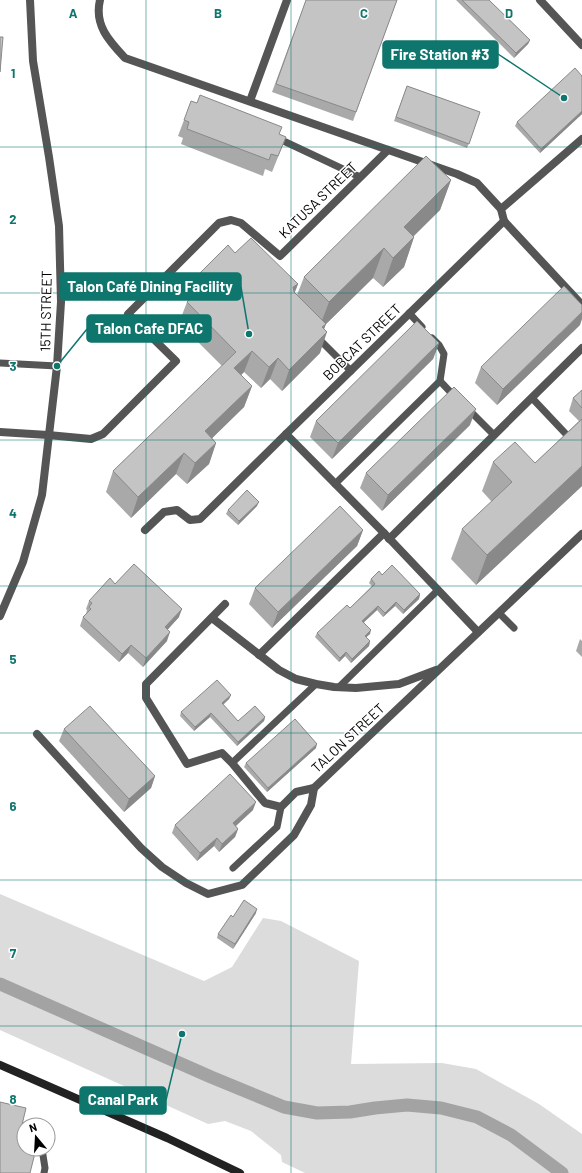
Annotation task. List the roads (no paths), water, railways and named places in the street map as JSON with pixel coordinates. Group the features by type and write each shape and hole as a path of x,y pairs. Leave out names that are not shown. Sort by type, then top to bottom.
{"main road":[{"path":"0,1065 167,1138 240,1173"}],"street":[{"name":"15TH STREET","path":"0,616 23,562 42,494 57,366 61,302 59,226 33,60 30,0"},
{"path":"100,0 98,11 101,23 109,41 125,58 458,174 477,183 501,209 504,221 582,305"},
{"path":"250,101 287,0"},
{"path":"540,0 582,45"},
{"path":"501,209 582,139"},
{"name":"KATUSA STREET","path":"48,435 91,439 103,434 176,361 128,314 219,223 231,220 241,223 280,256 388,150"},
{"name":"BOBCAT STREET","path":"145,530 164,512 177,510 190,520 200,519 504,221"},
{"path":"259,655 494,435 582,348"},
{"path":"0,432 48,435"},
{"path":"286,434 387,536 478,632"},
{"name":"TALON STREET","path":"37,734 141,848 162,867 186,883 208,894 242,885 294,835 311,805 314,788 582,534"},
{"path":"225,604 146,684 146,698 187,764 222,753 265,803 281,807 296,792 314,788"},
{"path":"212,618 279,670 296,679 316,684 356,688 399,684 440,668"}],"lane":[{"path":"267,134 288,142 360,177"},
{"path":"335,484 440,382 444,354 438,345 409,313"},
{"path":"312,332 351,371"},
{"path":"0,363 57,366"},
{"path":"440,382 494,435"},
{"path":"532,398 582,451"},
{"path":"339,687 438,590"},
{"path":"499,613 514,628"},
{"path":"232,763 316,684"},
{"path":"233,868 277,827 281,807"},
{"path":"0,1120 16,1124"},
{"path":"43,1157 45,1168 44,1173"}],"waterway":[{"path":"0,984 211,1077 284,1107 317,1113 350,1112 407,1105 441,1108 477,1117 511,1135 562,1173"}],"place":[{"name":"Fire Station #3","path":"564,98"},
{"name":"Talon Café Dining Facility","path":"249,334"},
{"name":"Talon Cafe DFAC","path":"57,366"},
{"name":"Canal Park","path":"182,1034"}]}
